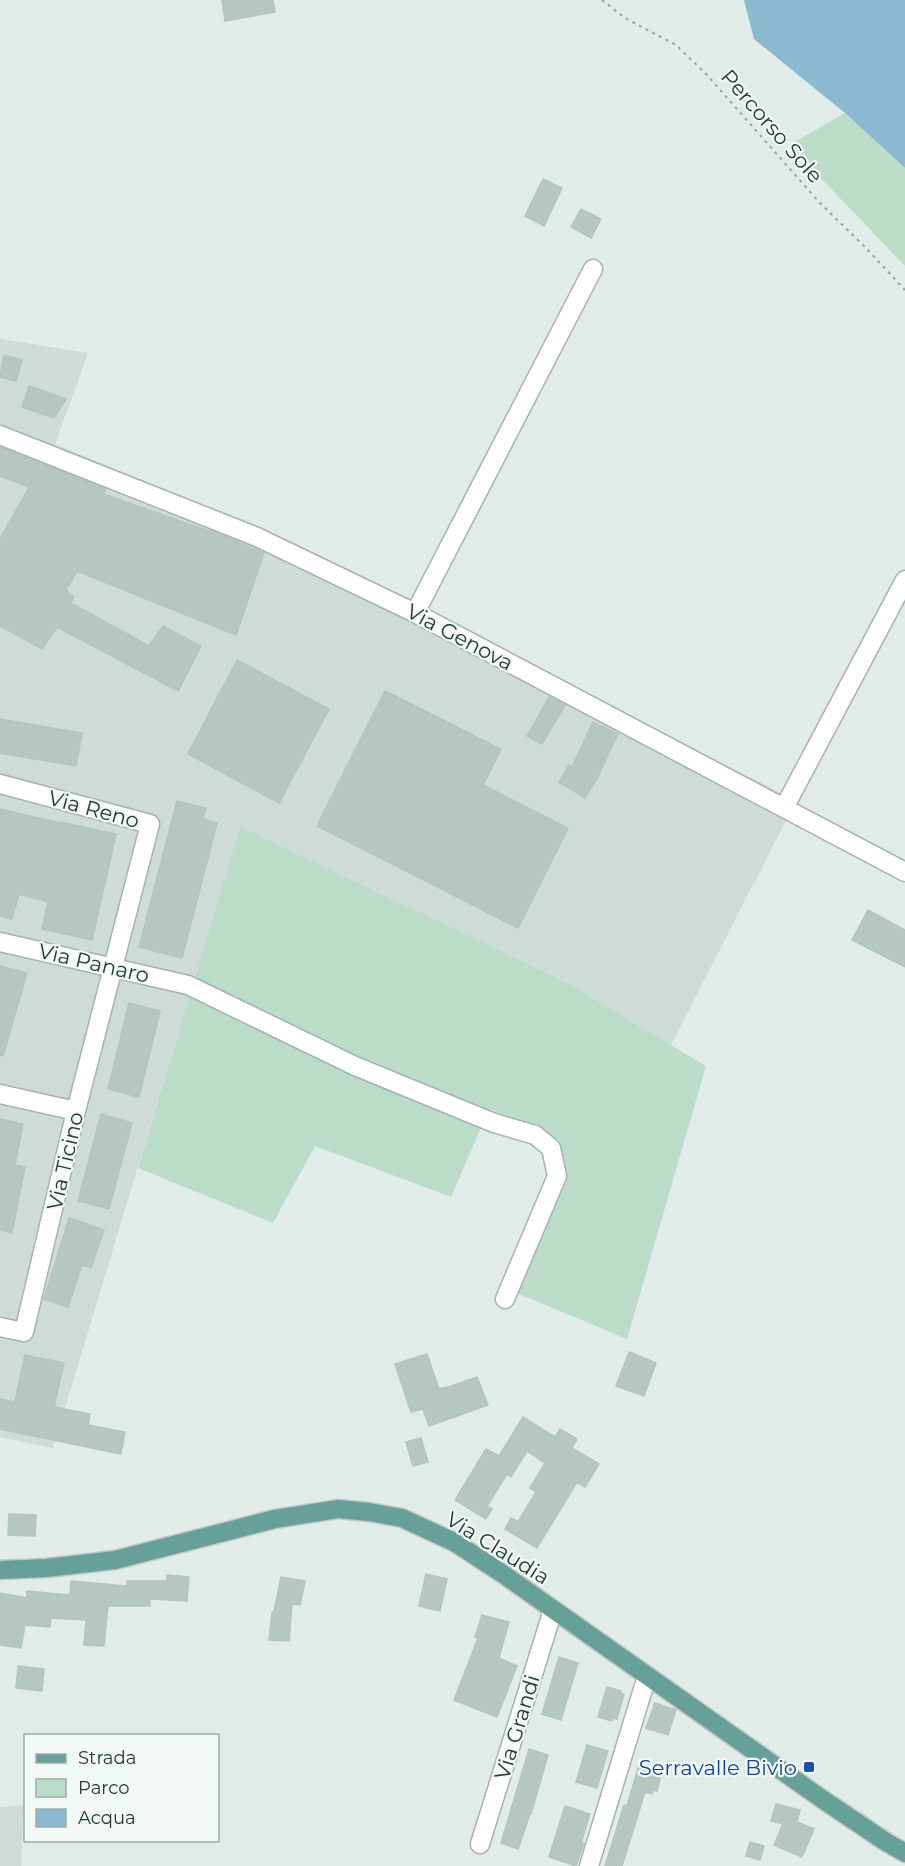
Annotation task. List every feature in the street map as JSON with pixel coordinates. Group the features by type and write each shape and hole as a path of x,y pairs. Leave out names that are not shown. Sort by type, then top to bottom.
{"main road":[{"name":"Via Claudia","path":"0,1570 46,1568 115,1560 275,1519 338,1509 402,1518 454,1542 504,1574 859,1824 905,1853"}],"street":[{"path":"416,613 593,269"},
{"name":"Via Genova","path":"0,435 257,537 416,613 905,872"},
{"path":"784,808 905,580"},
{"name":"Via Reno","path":"0,784 150,824 114,967"},
{"name":"Via Panaro","path":"0,942 188,985 356,1066 494,1123 535,1136 550,1148 557,1176 505,1299"},
{"name":"Via Ticino","path":"0,1328 24,1332 76,1111 114,967"},
{"path":"0,1095 76,1111"},
{"name":"Via Grandi","path":"480,1844 553,1610"},
{"path":"588,1866 647,1676"}],"path":[{"name":"Percorso Sole","path":"602,0 625,18 676,45 707,75 819,202 905,290"}],"shaded area":[{"path":"0,339 88,353 55,444 296,544 796,801 671,1045 566,982 240,828 53,1448 0,1437"},
{"path":"24,1805 21,1866 0,1866 0,1807"}],"green space":[{"path":"845,113 905,168 905,266 789,145"},
{"path":"240,827 566,982 706,1066 627,1339 512,1291 559,1140 489,1109 451,1197 315,1146 273,1223 138,1168"}],"water":[{"path":"744,0 905,0 905,168 845,113 754,39"}],"building":[{"path":"222,0 273,0 275,12 225,21"},
{"path":"543,179 562,188 544,226 525,216"},
{"path":"581,209 601,219 591,238 571,227"},
{"path":"4,355 22,360 16,381 0,377"},
{"path":"29,386 66,399 54,418 22,407"},
{"path":"0,447 106,489 104,494 226,537 264,553 236,635 77,571 66,590 74,597 71,603 149,646 163,626 201,646 178,691 57,627 42,649 0,626 0,539 29,487 0,476"},
{"path":"237,660 329,709 279,803 188,754"},
{"path":"385,691 501,749 483,785 568,828 518,928 317,826"},
{"path":"549,697 565,705 542,744 527,736"},
{"path":"0,719 82,733 76,766 0,753"},
{"path":"593,722 618,734 585,798 559,782 569,765 572,767"},
{"path":"177,801 206,808 203,819 217,823 182,958 139,947"},
{"path":"0,809 116,834 92,940 42,929 48,902 19,894 12,919 0,916"},
{"path":"868,910 905,930 905,967 852,940"},
{"path":"0,966 27,973 3,1056 0,1055"},
{"path":"129,1003 160,1011 139,1097 108,1089"},
{"path":"101,1114 132,1123 109,1209 78,1201"},
{"path":"0,1119 23,1124 15,1165 25,1167 12,1233 0,1230"},
{"path":"69,1218 104,1230 91,1268 82,1265 68,1307 44,1299"},
{"path":"629,1352 656,1363 644,1396 616,1386"},
{"path":"427,1354 439,1389 477,1377 488,1405 429,1426 423,1409 411,1412 395,1364"},
{"path":"25,1355 64,1363 54,1407 90,1414 88,1425 125,1432 121,1454 0,1429 0,1399 15,1402"},
{"path":"523,1417 555,1437 560,1429 577,1439 572,1448 599,1464 585,1487 577,1482 537,1548 505,1529 511,1518 518,1522 536,1492 530,1488 545,1463 527,1451 511,1477 507,1474 487,1506 492,1509 486,1519 455,1500 486,1449 499,1456"},
{"path":"421,1438 428,1462 413,1466 406,1442"},
{"path":"9,1514 36,1515 35,1536 8,1535"},
{"path":"426,1574 447,1579 440,1611 419,1606"},
{"path":"167,1575 189,1577 187,1601 150,1599 150,1606 108,1606 104,1646 84,1645 86,1620 51,1618 50,1627 25,1625 21,1648 0,1645 0,1593 27,1598 27,1591 70,1595 71,1581 127,1586 127,1581 167,1581"},
{"path":"281,1577 305,1581 300,1605 292,1604 289,1641 269,1640 272,1612 274,1612"},
{"path":"482,1615 509,1622 499,1658 517,1666 497,1717 454,1700 478,1638 475,1637"},
{"path":"559,1657 578,1663 561,1720 542,1714"},
{"path":"18,1666 44,1669 42,1691 16,1688"},
{"path":"607,1687 624,1694 617,1719 613,1718 612,1721 598,1717"},
{"path":"655,1703 676,1710 668,1735 646,1728"},
{"path":"587,1745 608,1751 597,1788 576,1782"},
{"path":"529,1749 548,1755 518,1849 501,1843"},
{"path":"639,1765 662,1771 657,1791 653,1790 652,1794 645,1792 622,1866 605,1866 624,1805 627,1806"},
{"path":"776,1804 800,1810 797,1822 814,1829 802,1857 774,1845 783,1824 771,1821"},
{"path":"565,1806 590,1814 576,1866 549,1857"},
{"path":"750,1842 764,1846 760,1860 746,1856"}],"place":[{"name":"Serravalle Bivio","path":"809,1767"}]}
